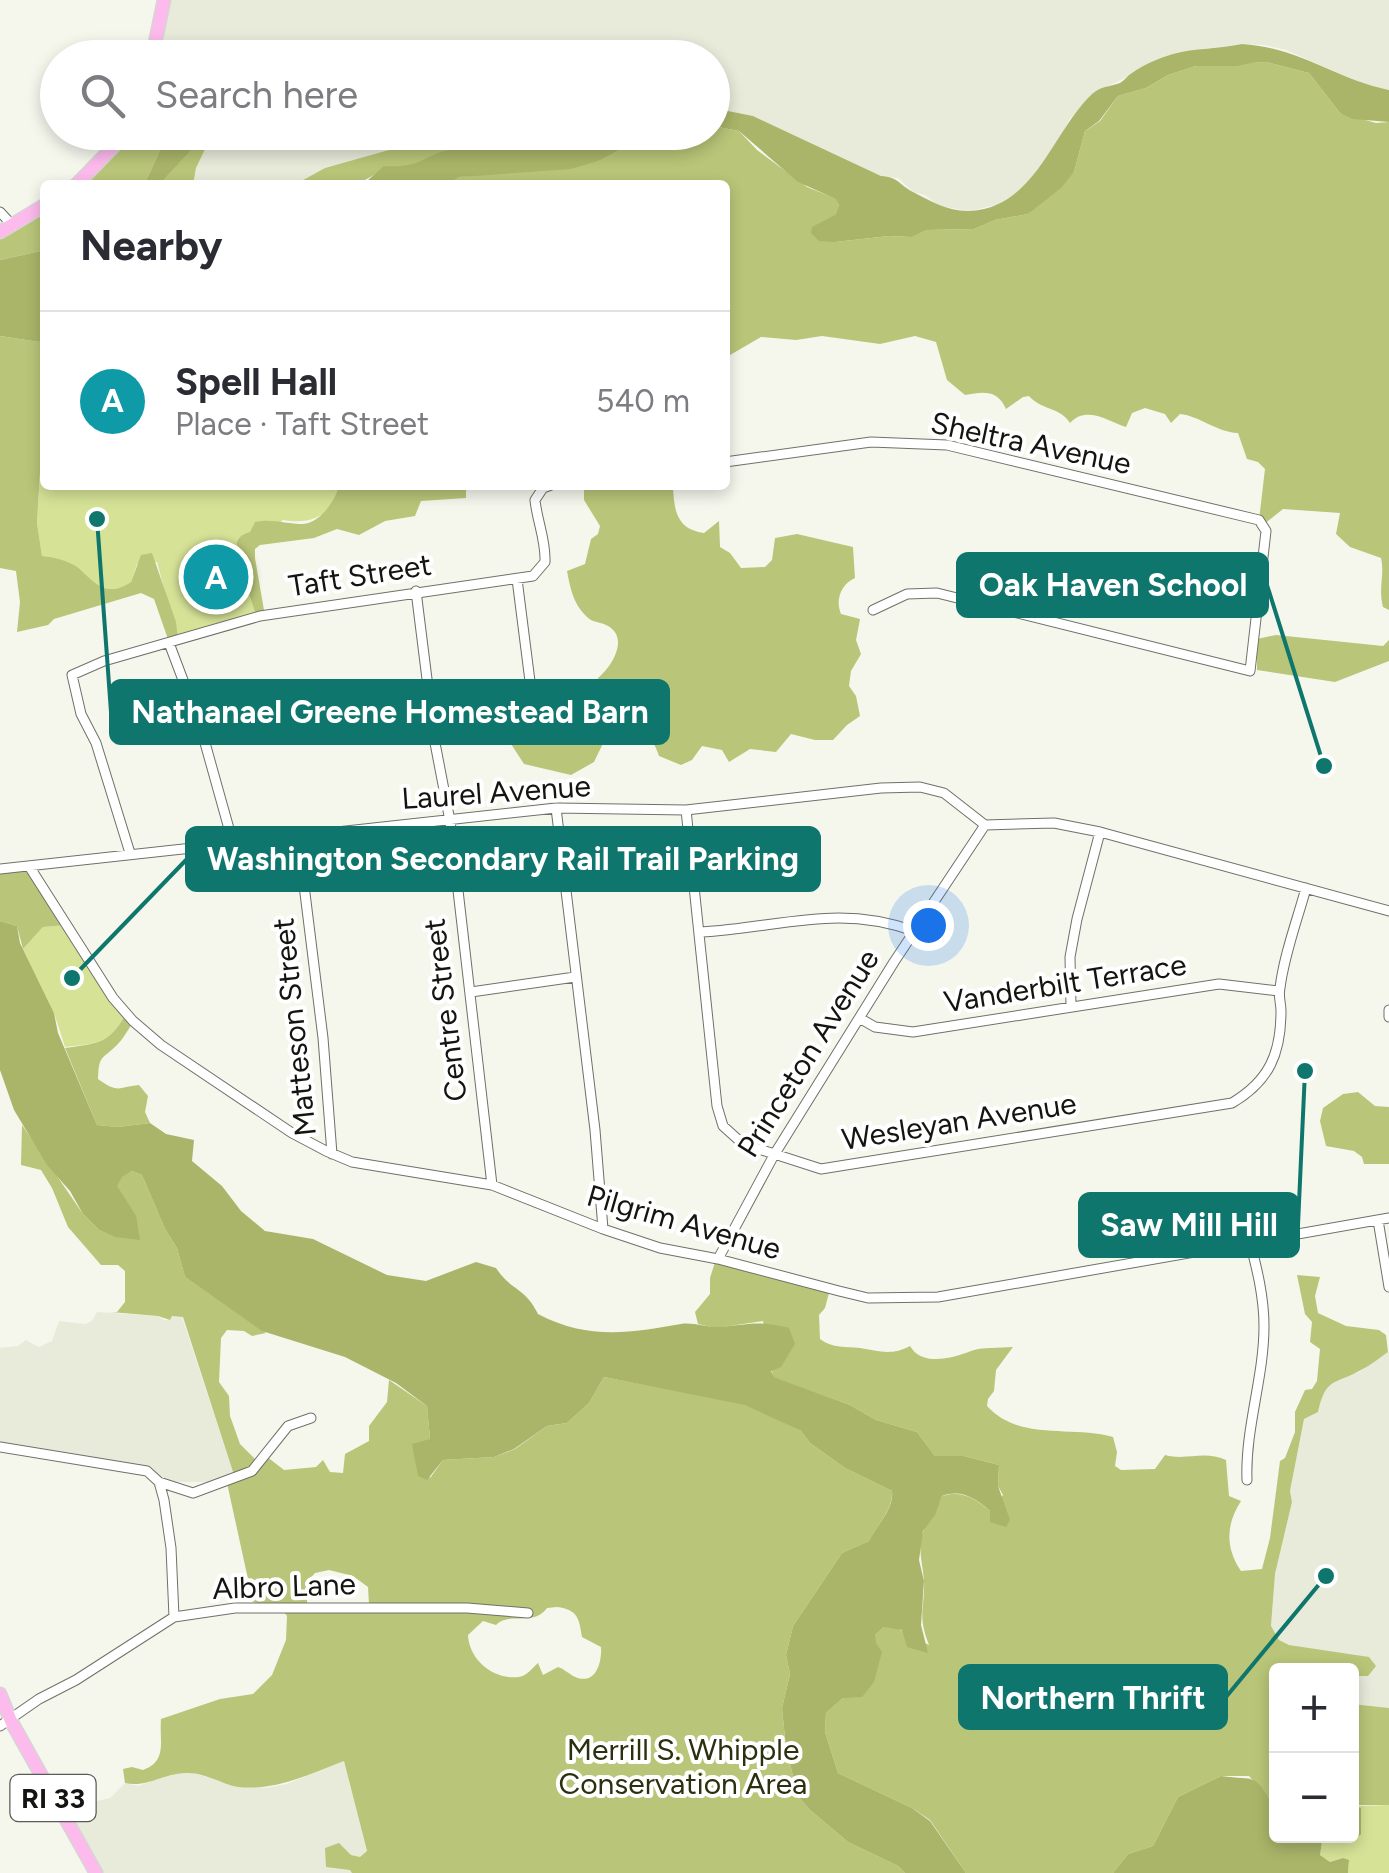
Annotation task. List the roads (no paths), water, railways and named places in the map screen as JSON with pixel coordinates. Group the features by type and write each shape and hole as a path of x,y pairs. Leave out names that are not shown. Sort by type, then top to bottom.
{"main road":[{"path":"156,40 164,0"},
{"path":"81,180 110,150"},
{"path":"6,229 40,208"},
{"name":"RI 33","path":"0,1694 6,1724 96,1873"}],"street":[{"path":"0,212 6,229"},
{"name":"Sheltra Avenue","path":"730,461 871,442 947,446 1259,520 1266,531 1250,671 937,592 908,594 873,610"},
{"name":"Taft Street","path":"130,853 96,744 81,714 72,675 104,661 260,616 533,576 545,562 546,543 537,520 535,500 544,490"},
{"path":"517,579 532,697"},
{"name":"Centre Street","path":"416,591 434,743 450,820 492,1185"},
{"path":"169,643 200,725 233,842"},
{"name":"Laurel Avenue","path":"0,869 556,808 686,810 828,793 920,787 944,793 985,825"},
{"path":"556,808 595,1130 602,1229"},
{"name":"Wesleyan Avenue","path":"686,810 720,1116 724,1126 743,1144 820,1168 1232,1103 1254,1090 1272,1066 1282,1008 1279,991 1306,888"},
{"path":"985,825 1054,822 1389,911"},
{"name":"Princeton Avenue","path":"718,1259 774,1155 985,825"},
{"path":"1071,1006 1074,938 1100,832"},
{"name":"Matteson Street","path":"298,836 332,1154"},
{"name":"Pilgrim Avenue","path":"28,866 113,998 133,1022 162,1046 292,1133 352,1162 492,1185 660,1248 718,1259 839,1292 896,1299 953,1295 1384,1219"},
{"path":"701,932 847,915 885,920 914,932"},
{"path":"471,992 575,976"},
{"name":"Vanderbilt Terrace","path":"861,1020 875,1027 913,1032 1219,984 1279,991"},
{"path":"1384,1219 1389,1288"},
{"path":"1247,1480 1264,1327 1260,1280 1250,1242"},
{"path":"0,1447 147,1471 159,1482 193,1493 252,1471 288,1426 311,1418"},
{"path":"159,1482 171,1548 174,1617"},
{"name":"Albro Lane","path":"6,1724 39,1698 76,1680 174,1617 235,1608 467,1608 528,1612"}],"place":[{"name":"Nathanael Greene Homestead Barn","path":"97,519"},
{"name":"Spell Hall","path":"216,577"},
{"name":"Oak Haven School","path":"1324,766"},
{"name":"Washington Secondary Rail Trail Parking","path":"72,978"},
{"name":"Saw Mill Hill","path":"1305,1071"},
{"name":"Northern Thrift","path":"1326,1576"}],"park label":[{"name":"Merrill S. Whipple Conservation Area","path":"683,1766"}]}
